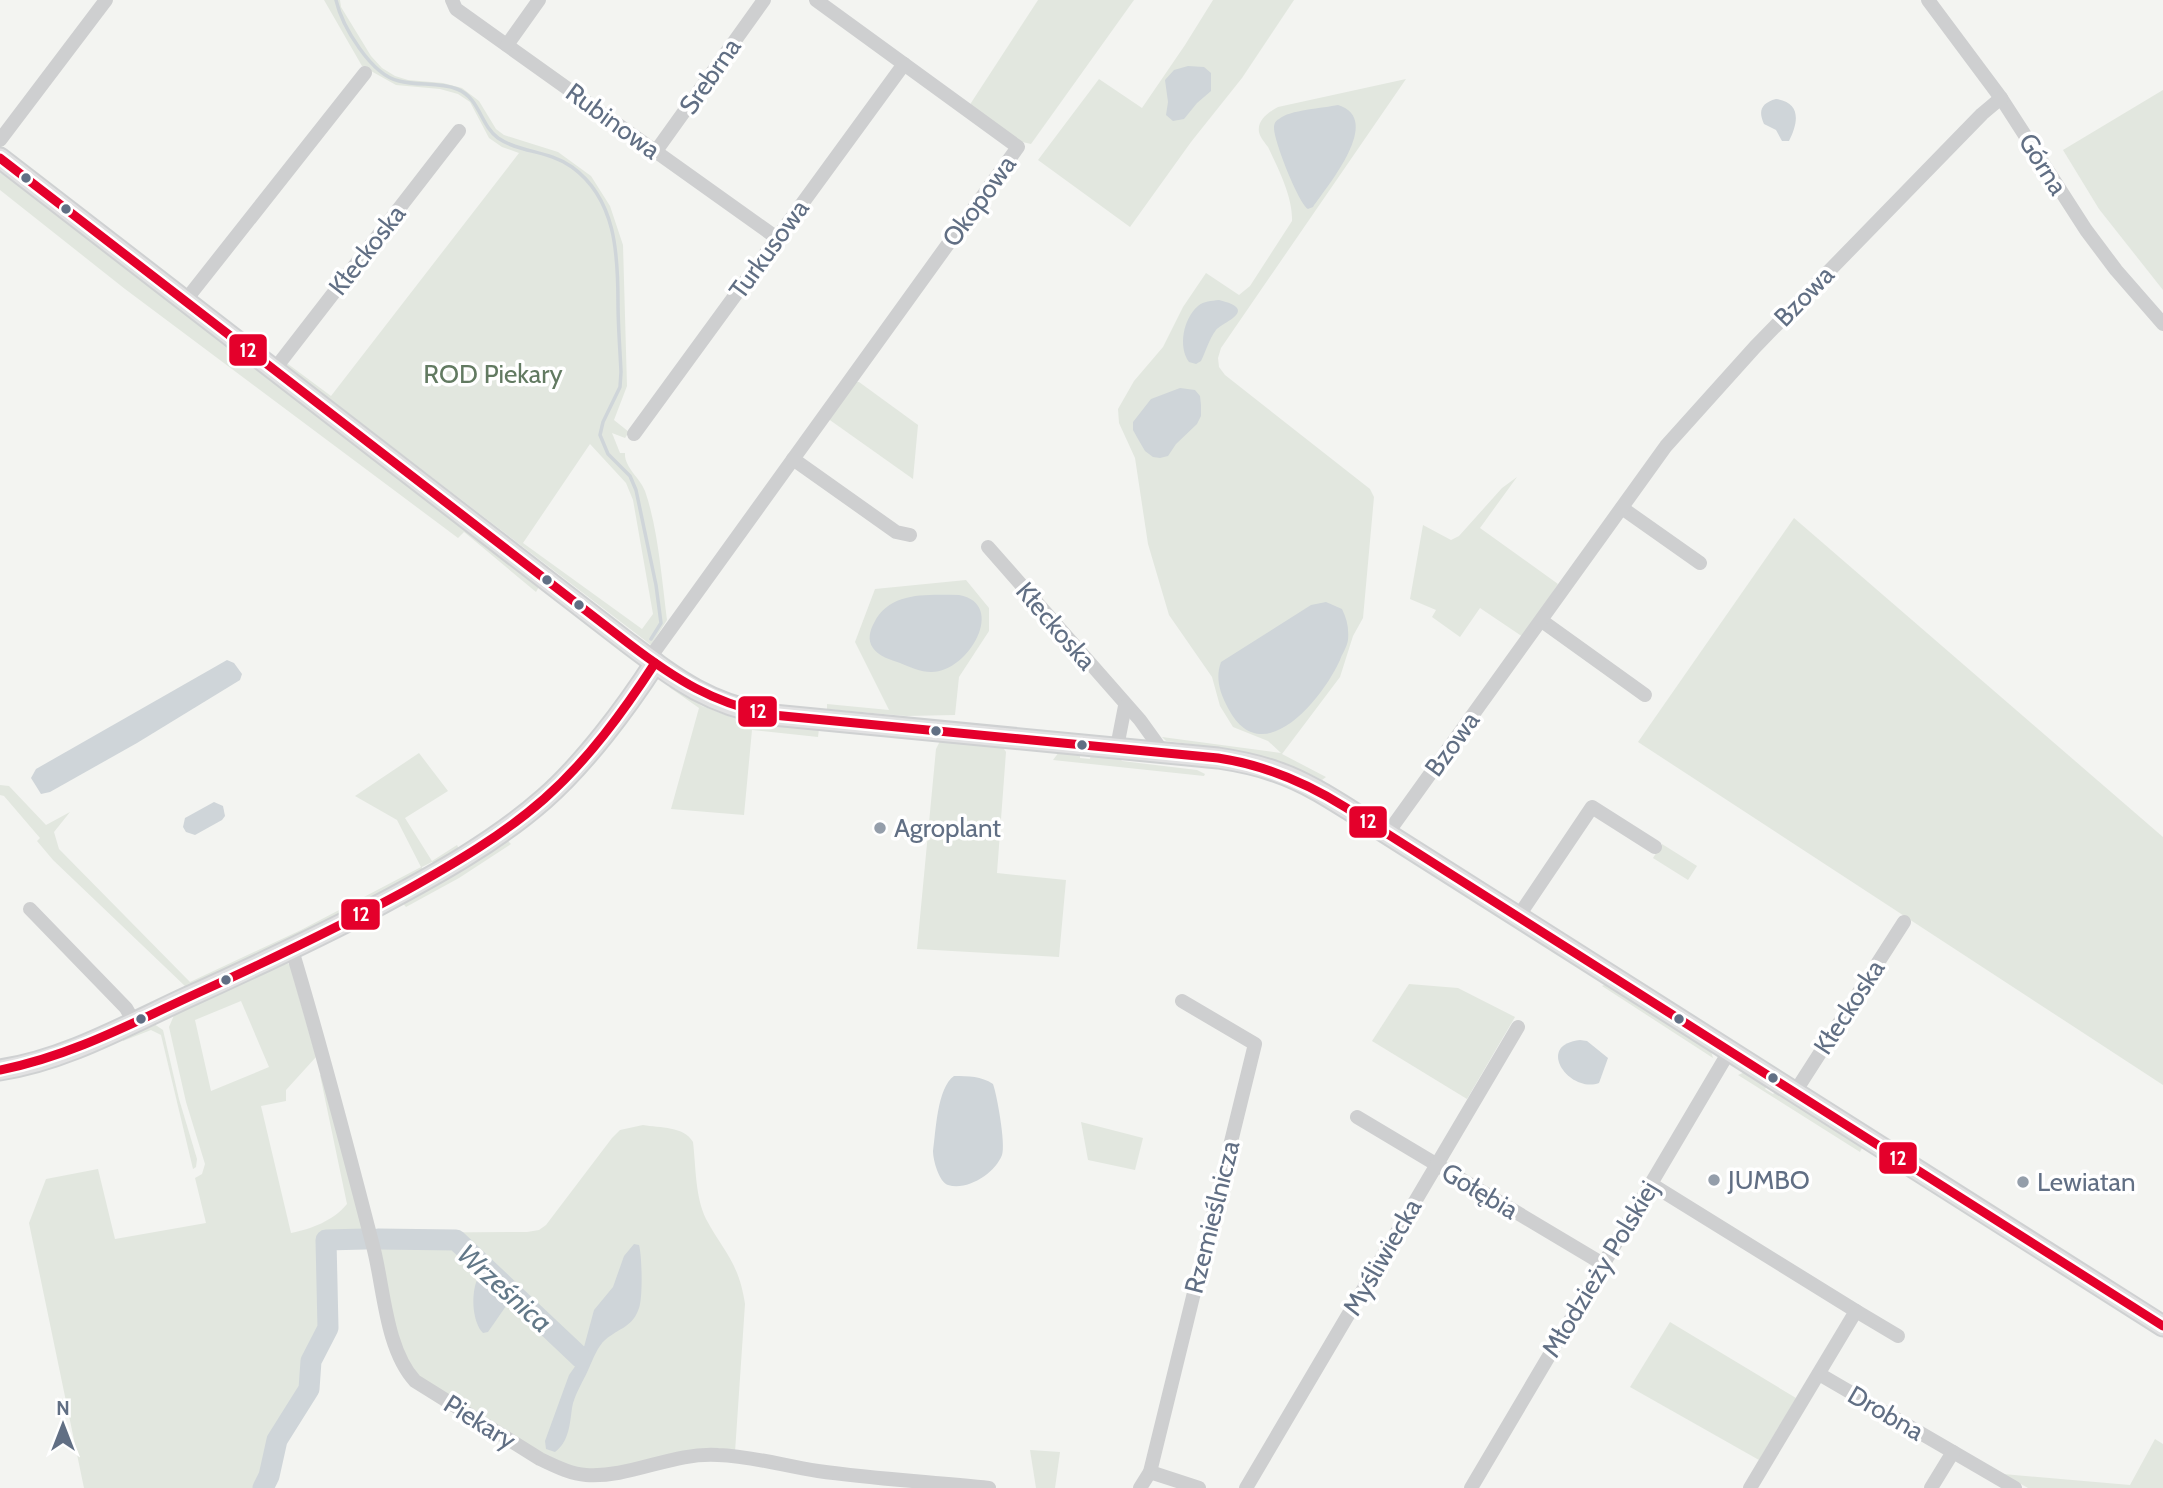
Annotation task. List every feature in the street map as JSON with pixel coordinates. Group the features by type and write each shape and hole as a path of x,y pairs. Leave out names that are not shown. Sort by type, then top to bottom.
{"main road":[{"path":"0,158 652,661 702,694 751,712 1219,758 1275,771 1307,785 1387,834 2163,1326"},
{"path":"0,1070 50,1058 134,1022 292,950 457,862 488,842 542,800 579,765 652,661"}],"street":[{"path":"0,140 106,0"},
{"name":"Rubinowa","path":"452,0 456,9 777,238"},
{"path":"507,45 539,0"},
{"name":"Srebrna","path":"656,151 764,0"},
{"name":"Okopowa","path":"652,661 793,459 1018,147 816,0"},
{"name":"Górna","path":"1928,0 2001,98 2086,230 2116,270 2163,324"},
{"name":"Turkusowa","path":"634,434 904,64"},
{"path":"185,301 365,73"},
{"name":"Bzowa","path":"1387,834 1666,446 1755,347 1982,114 2001,98"},
{"name":"Kłeckoska","path":"274,370 459,131"},
{"path":"793,459 895,532 910,535"},
{"path":"1622,508 1700,563"},
{"name":"Kłeckoska","path":"988,547 1140,720 1163,752"},
{"path":"1542,621 1645,695"},
{"path":"1117,747 1125,706"},
{"path":"1518,917 1592,807 1655,847"},
{"path":"30,909 126,1008 134,1022"},
{"name":"Kłeckoska","path":"1795,1092 1904,922"},
{"name":"Piekary","path":"292,950 380,1275 387,1317 400,1358 407,1373 415,1381 540,1459 583,1475 622,1473 684,1457 714,1454 887,1483 989,1488"},
{"name":"Rzemieślnicza","path":"1150,1472 1255,1044 1182,1000"},
{"name":"Myśliwiecka","path":"1246,1488 1518,1027"},
{"name":"Młodzieży Polskiej","path":"1471,1488 1730,1050"},
{"name":"Gołębia","path":"1357,1118 1603,1264"},
{"path":"1651,1184 1898,1336"},
{"name":"Drobna","path":"1856,1311 1819,1374 2015,1488"},
{"path":"1750,1488 1819,1374"},
{"path":"1931,1488 1953,1452"},
{"path":"1140,1488 1150,1472 1199,1488"}],"green space":[{"name":"ROD Piekary","path":"324,0 340,0 341,7 371,56 382,68 408,80 443,83 462,88 479,101 496,129 504,135 558,152 591,176 610,206 623,245 627,386 614,420 629,432 625,438 612,433 620,453 625,453 627,463 643,486 656,538 667,620 651,645 284,364 288,364 331,396 519,153 502,147 489,138 470,102 458,94 440,89 396,85 362,66","holes":["590,444 626,483 633,500 653,614 642,629 523,543"]},
{"path":"1038,0 1134,0 1031,144 1018,141 969,106"},
{"path":"1213,0 1294,0 1242,78 1191,142 1130,227 1038,160 1099,79 1142,108"},
{"path":"1406,79 1221,348 1218,358 1219,367 1225,375 1370,489 1374,497 1363,618 1353,636 1340,677 1282,754 1326,777 1322,780 1265,758 1227,749 1166,741 1162,737 1281,753 1268,741 1233,727 1220,706 1212,677 1169,615 1148,544 1135,458 1119,423 1118,409 1134,381 1163,347 1183,307 1206,273 1239,295 1250,286 1292,221 1284,183 1259,132 1264,117 1278,107"},
{"path":"2163,90 2163,290 2099,209 2063,150"},
{"path":"0,170 540,585 536,592 464,532 458,538 125,289 0,190"},
{"path":"856,382 918,425 913,479 827,418"},
{"path":"1517,477 1480,528 1558,584 1523,637 1480,608 1460,637 1432,617 1436,610 1410,599 1423,525 1451,540 1459,536 1502,488"},
{"path":"1794,518 2163,837 2163,1085 1638,742"},
{"path":"966,580 989,608 989,631 959,677 955,715 906,716 827,709 827,704 889,710 855,642 875,589"},
{"path":"669,687 676,688 702,706 731,717 819,729 818,737 752,730 744,815 671,809 699,708"},
{"path":"940,741 1002,746 1006,752 997,873 1066,880 1059,957 917,949 936,749"},
{"path":"1059,752 1080,752 1080,758 1090,759 1091,753 1119,757 1122,761 1197,770 1205,774 1053,760"},
{"path":"419,753 448,791 405,818 432,861 457,845 460,851 435,865 432,862 422,867 423,872 293,942 186,987 53,860 37,841 40,838 4,796 0,795 0,785 9,786 46,825 70,812 54,832 59,849 190,982 301,930 421,867 397,820 355,796"},
{"path":"506,839 511,844 459,878 406,907 402,902"},
{"path":"1662,844 1697,866 1688,880 1653,858"},
{"path":"286,962 290,965 316,1057 286,1090 286,1101 261,1106 291,1233 321,1223 347,1204 320,1075 323,1076 368,1242 329,1243 330,1329 314,1363 312,1389 287,1428 286,1423 281,1431 260,1488 84,1488 29,1223 46,1179 98,1169 115,1239 206,1223 195,1178 202,1174 205,1164 186,1102 169,1027 175,1013","holes":["241,1001 269,1067 211,1091 195,1020"]},
{"path":"1409,984 1458,988 1515,1017 1467,1099 1372,1041"},
{"path":"1606,984 1711,1051 1713,1058 1602,986"},
{"path":"154,1024 163,1030 179,1099 197,1159 193,1169 161,1035 151,1030 123,1041 123,1037"},
{"path":"1745,1072 1767,1086 1765,1089 1773,1094 1776,1091 1862,1148 1860,1152 1738,1075"},
{"path":"1081,1122 1143,1138 1135,1170 1088,1160"},
{"path":"643,1125 678,1130 693,1142 702,1210 739,1278 745,1304 735,1452 621,1468 586,1470 562,1464 538,1453 414,1374 394,1329 374,1233 539,1230 546,1225 612,1138 620,1130"},
{"path":"1670,1322 1796,1398 1759,1460 1630,1387"},
{"path":"2155,1439 2163,1444 2163,1488 2028,1488 2003,1474 2130,1485"},
{"path":"1030,1450 1060,1452 1055,1488 1036,1488"}],"shaded area":[{"path":"1188,66 1204,67 1211,73 1211,91 1184,119 1173,121 1166,115 1168,102 1165,80 1174,70"},
{"path":"1776,99 1790,105 1796,115 1789,141 1782,141 1776,130 1764,124 1762,119 1761,111 1764,105"},
{"path":"1338,105 1351,113 1356,124 1354,138 1340,169 1313,207 1308,209 1287,171 1275,135 1275,124 1290,113"},
{"path":"1219,300 1231,304 1238,312 1216,330 1201,361 1196,364 1189,362 1183,341 1189,318 1200,304"},
{"path":"1180,388 1195,390 1200,396 1201,416 1168,456 1153,457 1145,451 1138,439 1133,430 1133,422 1151,399"},
{"path":"922,595 959,595 973,601 980,611 981,624 977,637 958,662 945,669 923,671 881,655 871,645 873,626 890,605"},
{"path":"1326,602 1342,609 1348,632 1347,645 1332,676 1306,709 1274,732 1257,734 1242,726 1228,708 1221,691 1218,674 1221,662 1311,605"},
{"path":"227,660 234,663 242,674 240,680 137,743 50,792 41,794 31,778 36,769"},
{"path":"214,802 223,806 225,816 222,820 195,835 186,832 183,827 185,818"},
{"path":"1587,1041 1608,1058 1599,1083 1588,1085 1577,1082 1561,1068 1559,1050 1566,1044"},
{"path":"954,1076 970,1076 993,1084 1003,1141 1002,1155 987,1174 972,1183 956,1186 948,1185 942,1180 935,1165 933,1151 941,1100 948,1082"},
{"path":"634,1244 639,1245 641,1267 639,1308 629,1323 600,1346 575,1398 563,1443 555,1452 546,1449 545,1441 569,1375 581,1358 594,1310 613,1287 624,1256"},
{"path":"482,1279 507,1301 488,1332 483,1333 477,1322 473,1300 477,1280"}],"waterway":[{"path":"336,0 344,23 359,48 368,60 388,77 399,81 443,86 465,93 492,133 507,143 553,157 572,167 587,180 606,211 612,229 617,266 621,372 620,387 603,422 600,435 608,454 630,476 636,490 656,585 661,623 651,639"},
{"name":"Wrześnica","path":"263,1488 269,1476 277,1440 309,1389 311,1361 328,1328 326,1240 365,1239"},
{"name":"Wrześnica","path":"378,1239 456,1240 581,1358"}],"transit line":[{"name":"12","path":"0,158 628,643 679,679 732,704 773,715 1218,758 1252,765 1300,782 1345,807 2163,1326"},
{"name":"12","path":"0,1070 53,1056 128,1025 332,929 461,859 512,825 560,784 604,735 655,663"}],"place":[{"name":"Agroplant","path":"880,828"},
{"name":"JUMBO","path":"1714,1180"},
{"name":"Lewiatan","path":"2023,1182"}]}
